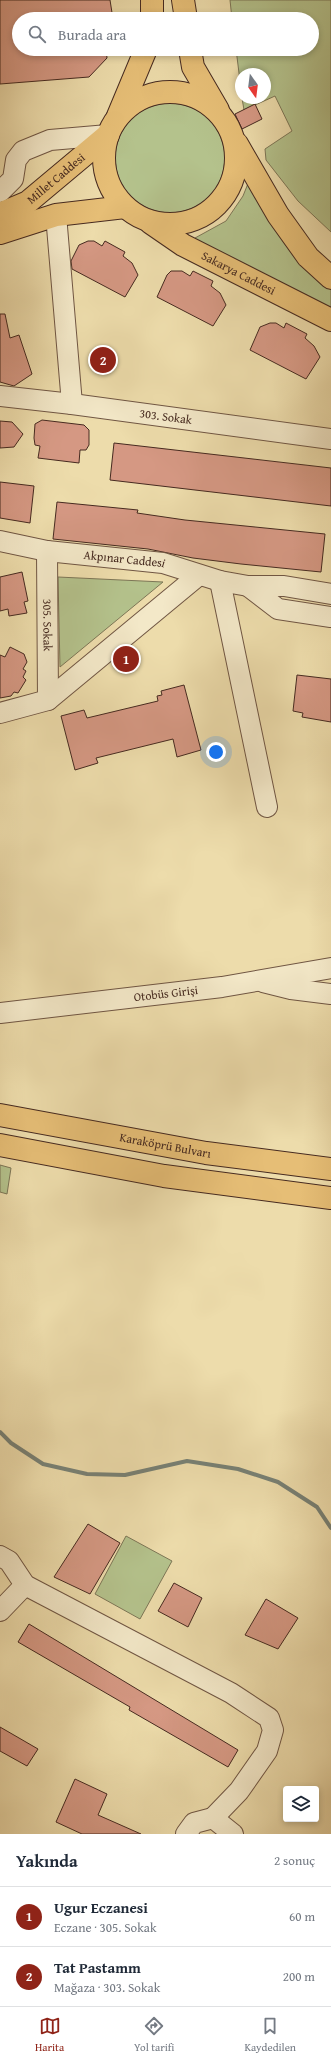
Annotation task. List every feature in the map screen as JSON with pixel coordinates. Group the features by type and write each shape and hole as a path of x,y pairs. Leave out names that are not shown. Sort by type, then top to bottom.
{"main road":[{"path":"152,0 152,12"},
{"path":"183,0 185,12"},
{"path":"143,56 113,126 104,154 105,174 113,192 125,207 136,216 149,221 169,225 190,222 208,213 223,199 233,181 237,161 235,140"},
{"path":"191,56 193,67 229,127 250,169 278,215 308,257 331,278"},
{"path":"113,126 132,104 150,95 169,92 188,94 206,102 221,115"},
{"name":"Millet Caddesi","path":"0,214 28,202 113,126"},
{"name":"Millet Caddesi","path":"0,233 56,215 125,207"},
{"name":"Sakarya Caddesi","path":"149,221 184,245 331,320"},
{"name":"Karaköprü Bulvarı","path":"0,1115 206,1153 331,1169"},
{"path":"0,1146 164,1176 331,1198"}],"street":[{"path":"0,192 13,179 16,160 23,151 50,140 113,126"},
{"path":"56,215 72,404"},
{"name":"303. Sokak","path":"0,396 331,438"},
{"name":"Akpınar Caddesi","path":"0,541 47,551 163,563 220,581 248,586 284,586 331,594"},
{"name":"305. Sokak","path":"47,551 48,700"},
{"path":"0,713 48,700 199,575"},
{"path":"220,581 267,807"},
{"name":"Akpınar Caddesi","path":"248,586 278,609 331,617"},
{"name":"Otobüs Girişi","path":"0,1013 214,988 331,968"},
{"path":"257,980 291,989 331,994"},
{"path":"0,1556 9,1561 25,1585 231,1693 269,1718 273,1730 267,1751 239,1791 212,1818 194,1823 186,1834"},
{"path":"0,1611 25,1585"},
{"path":"212,1818 233,1834"}],"green space":[{"path":"230,0 331,0 331,232 298,201 266,160 265,149 292,131 275,96 271,98 271,68 238,68 237,56 319,56 319,12 231,12"},
{"path":"170,103 191,107 201,112 209,119 216,127 221,137 225,158 221,179 216,189 209,197 201,204 191,209 170,213 149,209 139,204 131,197 124,189 119,179 115,158 119,137 124,127 131,119 139,112 149,107"},
{"path":"243,104 257,104 244,110"},
{"path":"249,181 308,268 331,289 331,312 195,241 195,238 226,221 243,196"},
{"path":"58,577 163,582 60,667"},
{"path":"0,1165 11,1168 7,1194 0,1192"},
{"path":"126,1536 172,1561 140,1619 95,1594"}],"building":[{"path":"0,0 110,0 112,12 12,12 12,56 107,56 107,58 89,77 0,84"},
{"path":"255,104 262,119 242,129 235,114"},
{"path":"88,241 94,241 102,246 105,241 125,252 123,256 132,263 138,275 125,297 72,269 71,261 79,245"},
{"path":"171,271 182,271 190,276 193,271 213,281 211,286 220,293 226,305 213,326 157,297 167,275"},
{"path":"0,314 5,314 10,338 19,335 32,374 14,386 0,382"},
{"path":"270,323 276,323 284,328 286,323 307,334 305,338 314,346 320,357 306,379 250,350 260,327"},
{"path":"42,420 84,425 89,430 89,445 86,450 80,450 79,463 38,458 40,446 35,445 35,424"},
{"path":"0,421 12,422 23,434 14,447 0,448"},
{"path":"114,443 331,468 331,506 110,480"},
{"path":"0,482 34,486 30,523 0,518"},
{"path":"57,502 138,510 137,513 185,520 325,534 321,572 241,564 193,558 148,549 53,539"},
{"path":"22,572 28,601 24,602 27,613 9,616 8,609 0,611 0,577"},
{"path":"10,647 24,654 27,662 23,669 26,671 23,677 26,680 18,693 14,692 11,696 0,698 0,655 5,657"},
{"path":"297,675 331,679 331,722 302,717 303,713 293,711"},
{"path":"184,685 201,750 177,757 173,739 96,758 98,763 75,770 61,716 84,710 87,718 158,701 157,696 162,695 161,691"},
{"path":"88,1524 120,1543 90,1594 54,1577"},
{"path":"174,1583 202,1598 188,1627 158,1611"},
{"path":"266,1599 298,1618 278,1649 245,1635"},
{"path":"29,1624 238,1750 228,1767 129,1710 130,1707 18,1642"},
{"path":"0,1727 38,1749 27,1766 0,1751"},
{"path":"75,1779 107,1794 98,1815 141,1834 82,1834 56,1822"}],"waterway":[{"path":"0,1432 11,1443 43,1464 87,1474 125,1475 187,1461 238,1469 278,1482 317,1507 331,1528"}],"place":[{"name":"Tat Pastamm","path":"103,360"},
{"name":"Ugur Eczanesi","path":"126,659"}]}
